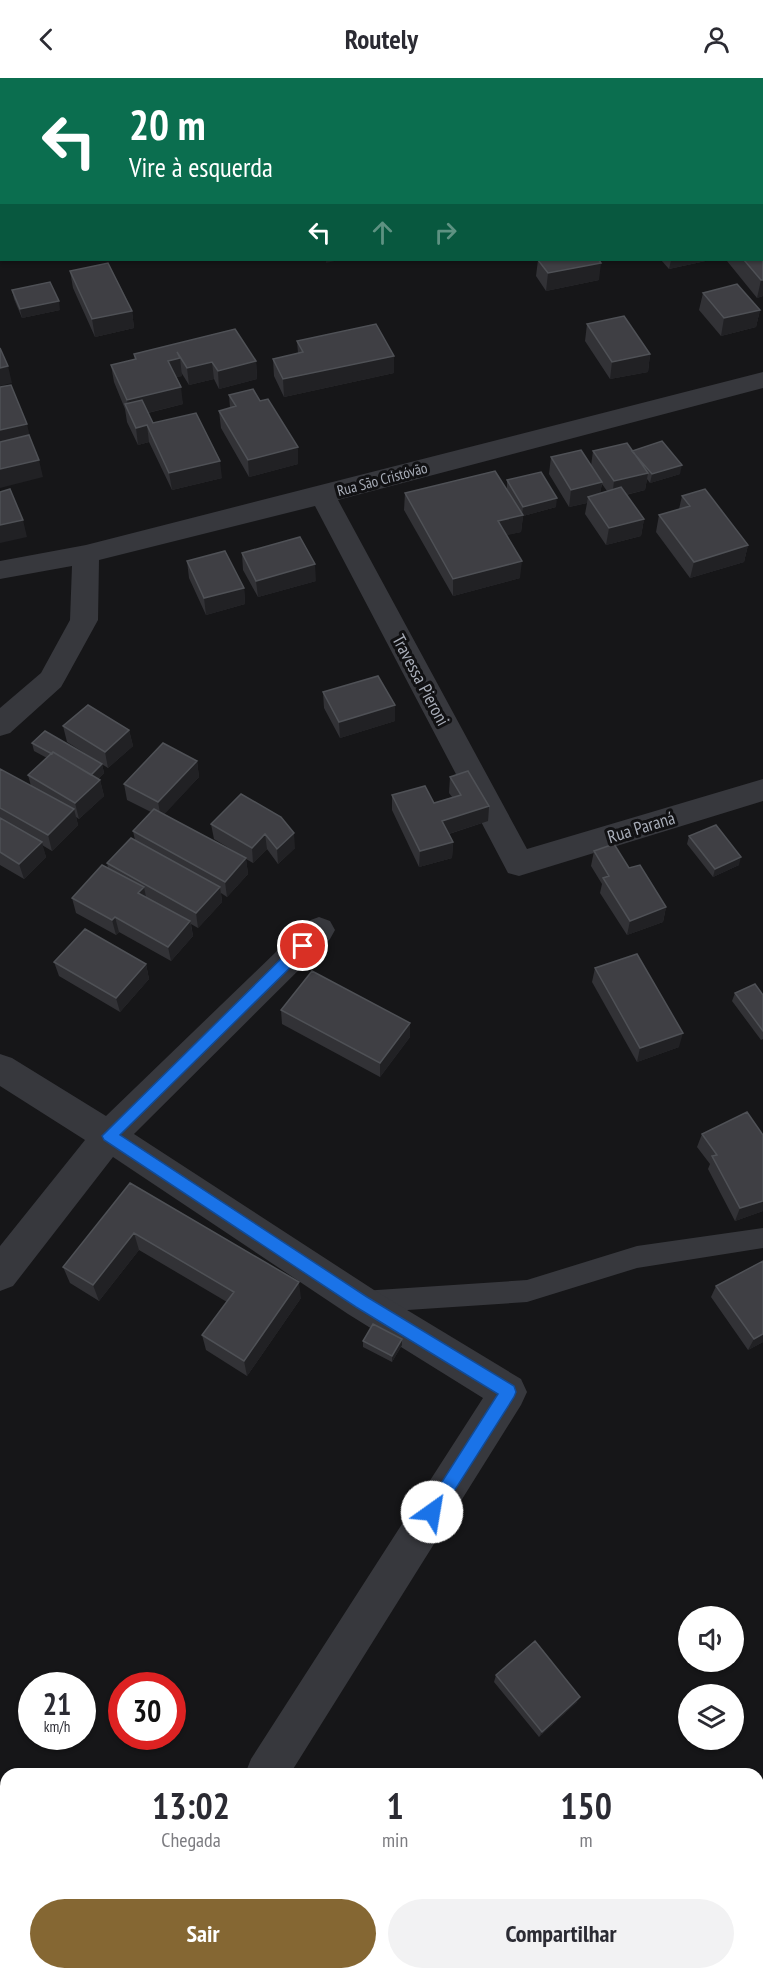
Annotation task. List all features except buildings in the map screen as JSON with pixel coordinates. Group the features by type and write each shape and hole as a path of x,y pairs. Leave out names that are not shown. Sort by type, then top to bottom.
{"street":[{"name":"Rua São Cristóvão","path":"0,570 86,554 763,380"},
{"name":"Travessa Pieroni","path":"322,495 519,864"},
{"path":"0,725 51,680 84,620 86,554"},
{"name":"Rua Paraná","path":"519,864 763,790"},
{"path":"0,1274 110,1136 319,930"},
{"path":"0,1068 110,1136 361,1302 508,1392 270,1768"}],"lane":[{"path":"361,1302 527,1292 638,1257 763,1238"}],"route":[{"path":"303,946 110,1136 361,1302 508,1392 432,1512"}]}
